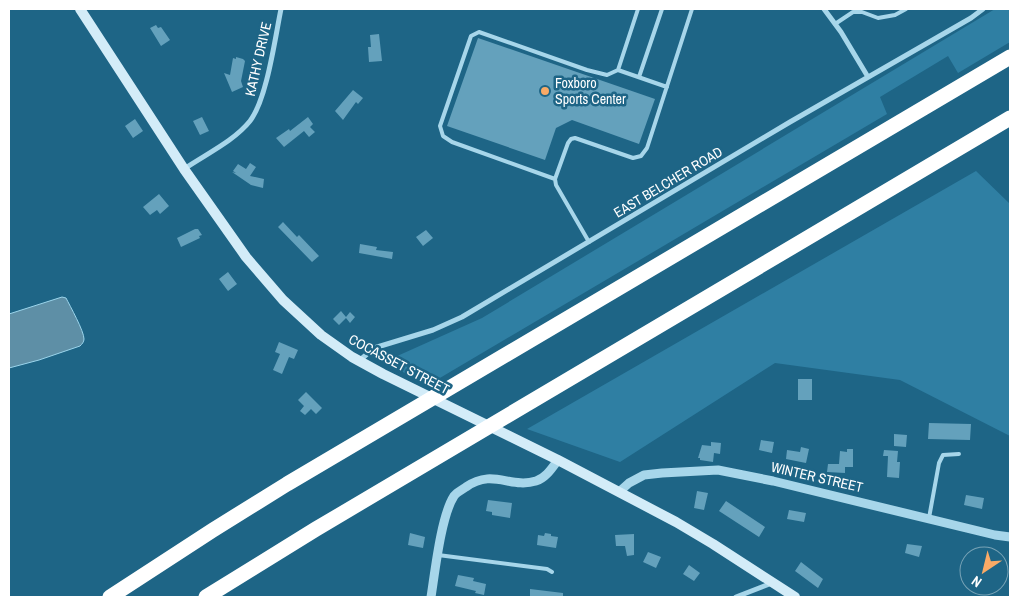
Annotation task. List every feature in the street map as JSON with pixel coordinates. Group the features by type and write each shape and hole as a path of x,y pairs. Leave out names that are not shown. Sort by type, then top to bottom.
{"highway":[{"path":"110,597 245,510 1010,57"},
{"path":"206,597 515,410 1010,118"}],"main road":[{"name":"COCASSET STREET","path":"80,9 184,169 235,242 265,280 294,311 321,335 359,361 558,460 696,534 794,597"}],"street":[{"name":"KATHY DRIVE","path":"184,169 235,136 256,112 263,93 281,9"},
{"path":"824,9 836,24 868,77"},
{"name":"EAST BELCHER ROAD","path":"359,361 374,348 433,330 462,317 790,122 971,18 983,9"},
{"path":"431,597 447,512 455,495 480,478 524,482 537,481 550,471 558,460"},
{"name":"WINTER STREET","path":"619,492 629,483 644,475 718,470 774,481 995,535 1010,537"},
{"path":"736,597 772,583"}],"lane":[{"path":"618,70 638,9"},
{"path":"639,77 662,9"},
{"path":"589,242 559,192 555,179 568,143 574,138 633,158 641,156 647,148 692,9"},
{"path":"836,24 853,12 862,12 878,18 895,15 906,9"},
{"path":"555,179 452,142 443,136 440,126 471,36 478,32 587,70 607,75 618,70 667,87"},
{"path":"928,518 939,463 943,455 959,454"},
{"path":"438,555 552,572"}],"shaded area":[{"path":"995,9 1010,9 1010,42 958,73 948,56 880,97 887,114 428,385 395,368 395,357 482,318"},
{"path":"976,171 1010,204 1010,436 900,380 775,363 620,462 527,429"},
{"path":"62,297 66,298 79,325 84,339 82,344 39,360 9,368 9,314"}],"building":[{"path":"156,25 158,28 161,27 170,40 161,46 150,28"},
{"path":"379,34 382,61 369,62 368,47 371,47 370,35"},
{"name":"Foxboro Sports Center","path":"478,38 655,99 639,144 572,120 556,128 545,160 447,126"},
{"path":"236,57 245,61 241,81 243,87 232,92 224,73 230,75 233,58 236,59"},
{"path":"353,90 363,98 358,104 356,102 343,120 335,111"},
{"path":"202,117 209,131 200,135 193,121"},
{"path":"308,117 313,124 310,127 315,132 309,137 304,131 284,147 276,138 289,129 290,131"},
{"path":"135,119 143,131 133,138 125,126"},
{"path":"250,163 256,167 250,176 264,179 263,188 251,185 232,172 236,173 233,171 238,164 246,169"},
{"path":"159,194 169,206 160,214 157,210 150,215 143,207"},
{"path":"283,222 297,237 299,235 319,256 312,262 278,227"},
{"path":"198,229 202,235 199,236 200,238 181,247 177,238"},
{"path":"426,230 433,238 423,246 416,237"},
{"path":"360,244 377,247 376,250 393,252 392,259 359,253"},
{"path":"228,272 237,284 228,291 219,279"},
{"path":"341,311 346,317 350,312 355,317 350,323 346,318 339,325 333,319"},
{"path":"279,342 298,350 294,359 289,357 282,374 273,370 280,354 275,352"},
{"path":"798,379 812,379 812,400 798,400"},
{"path":"306,392 322,408 316,414 311,409 305,415 300,411 304,406 298,400"},
{"path":"929,423 971,424 970,440 928,439"},
{"path":"894,434 907,435 906,447 894,446"},
{"path":"761,440 774,442 772,453 759,450"},
{"path":"711,442 721,443 720,454 714,453 713,462 700,460 698,458 702,445 711,446"},
{"path":"801,447 809,449 806,463 786,459 787,450 800,452"},
{"path":"847,449 853,449 853,467 845,467 845,473 827,472 828,464 839,464 840,451 847,452"},
{"path":"884,450 898,451 897,462 900,462 899,478 887,477 888,456 883,456"},
{"path":"697,491 708,493 704,510 694,508"},
{"path":"966,495 984,498 982,509 964,505"},
{"path":"488,500 512,503 510,518 492,515 492,512 486,511"},
{"path":"726,501 765,527 759,537 719,511"},
{"path":"789,510 806,513 804,522 787,519"},
{"path":"410,533 425,537 423,548 408,545"},
{"path":"545,533 558,537 556,548 537,545 538,535 544,536"},
{"path":"634,534 634,555 627,556 625,546 616,546 615,535"},
{"path":"907,544 922,546 919,557 905,553"},
{"path":"648,552 661,557 656,568 643,562"},
{"path":"801,562 823,579 818,588 795,571"},
{"path":"689,565 700,573 694,581 683,574"},
{"path":"458,575 474,578 473,581 486,584 484,595 455,586"},
{"path":"530,589 563,593 563,597 530,597"}],"place":[{"name":"Foxboro Sports Center","path":"545,91"}]}
